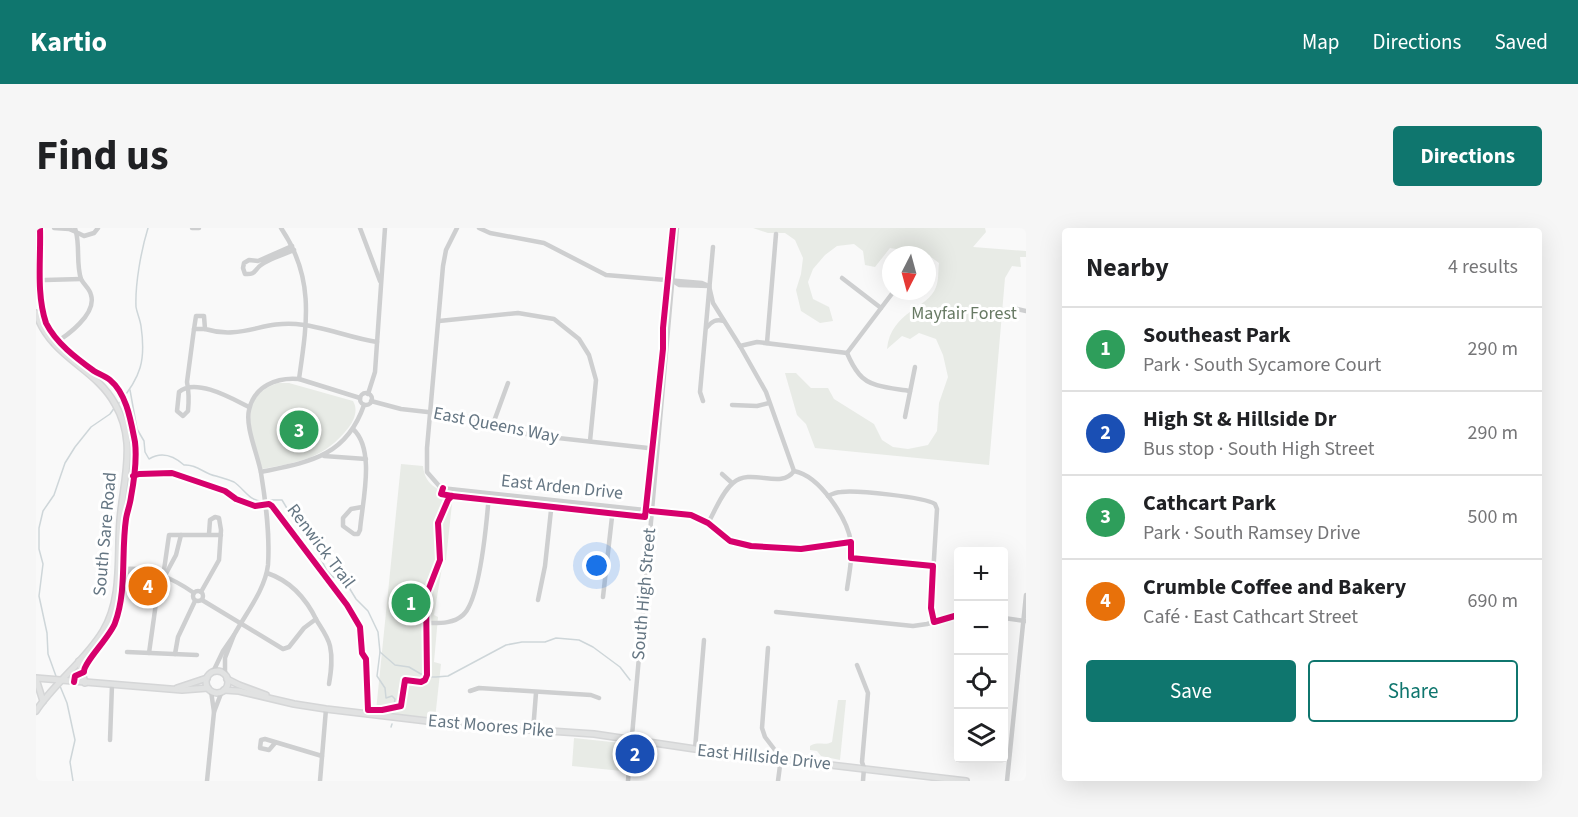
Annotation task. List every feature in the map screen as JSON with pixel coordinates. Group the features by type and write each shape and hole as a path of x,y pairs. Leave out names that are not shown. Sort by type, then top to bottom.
{"main road":[{"name":"South Sare Road","path":"36,313 53,344 109,393 120,413 128,449 120,519 116,593 110,618 96,641 36,711"},
{"path":"79,661 85,683"},
{"path":"43,701 36,679 182,690 209,689 217,693 223,691 227,685 226,677 221,672 213,672 207,678 172,689"},
{"name":"East Moores Pike","path":"226,677 236,684 278,700"},
{"path":"207,678 209,689"},
{"name":"East Moores Pike","path":"223,691 239,691 326,709 533,731 594,734 632,741"},
{"name":"East Hillside Drive","path":"632,741 966,781"}],"street":[{"path":"54,228 76,230 84,236 97,231 98,228"},
{"path":"192,228 199,228"},
{"path":"281,228 293,248 306,289 308,305 299,379"},
{"path":"360,228 380,281"},
{"path":"261,472 310,461 334,449 353,429 364,405 368,405 371,401 368,394 375,372 385,228"},
{"path":"431,411 446,250 457,228"},
{"path":"479,228 490,233 544,243 606,274 702,283 709,286"},
{"name":"South High Street","path":"628,781 677,228"},
{"path":"53,344 79,325 91,304 91,293 81,279 76,230"},
{"path":"766,343 776,234"},
{"path":"703,401 700,392 713,247"},
{"path":"269,259 255,272 250,275 245,274 244,263 249,260 255,262 269,259 293,248"},
{"path":"370,257 383,256"},
{"path":"255,262 258,268"},
{"path":"842,278 881,308"},
{"path":"45,280 81,279"},
{"path":"709,286 713,303 755,370 794,471"},
{"path":"847,353 887,300"},
{"path":"1017,309 1026,311"},
{"path":"439,321 518,313 554,319 579,339 589,355 596,380 590,441"},
{"path":"205,328 204,316 196,316 188,373 188,387 188,411 181,416 177,411 178,392 188,387 210,390 249,407"},
{"path":"707,327 711,322 724,321"},
{"path":"194,329 205,328 231,334 277,324 306,325 377,342"},
{"path":"740,346 757,342 847,353"},
{"path":"847,353 858,374 867,381 883,387 910,391"},
{"path":"905,417 915,367"},
{"path":"226,677 225,657 267,573 270,531 261,472 248,421 249,407 258,391 278,380 299,379 360,398"},
{"path":"493,424 508,383"},
{"path":"360,398 368,394"},
{"path":"360,398 364,405"},
{"name":"East Queens Way","path":"371,401 401,409 472,417 531,435 657,449"},
{"path":"732,405 757,406 769,403"},
{"name":"East Arden Drive","path":"431,411 427,472 441,488 489,495 691,515 708,523 730,541 751,546 801,549 851,542"},
{"path":"353,429 361,439 366,459 362,507 359,532 354,534 344,526 343,518 351,509 362,507"},
{"path":"334,449 340,457"},
{"path":"323,456 366,459"},
{"path":"708,523 732,483 741,478 751,477 787,478 794,471"},
{"path":"794,471 816,482 828,496 847,527 851,542 847,589"},
{"path":"722,474 732,483"},
{"path":"828,496 840,492 864,493 920,499 935,504 937,509 931,615 934,622"},
{"path":"427,623 453,621 469,608 483,547 489,495"},
{"path":"538,600 545,566 552,501"},
{"path":"603,597 613,508"},
{"path":"202,600 201,592 219,560 221,521 215,517 210,520 209,534"},
{"path":"149,653 156,603 170,535 220,535"},
{"path":"163,576 176,555 181,535"},
{"path":"166,553 176,555"},
{"path":"851,558 933,566"},
{"path":"118,570 163,576 194,593 201,592"},
{"path":"267,573 296,589 316,619 330,645 332,660 329,684"},
{"path":"175,654 178,637 195,601 194,593"},
{"path":"1007,781 1026,595"},
{"path":"195,601 202,600 278,647 286,649 307,625 316,619"},
{"path":"776,612 913,626 954,616"},
{"path":"1008,619 1025,621"},
{"path":"213,672 234,635"},
{"path":"695,749 704,640"},
{"path":"768,648 762,728 765,737 781,758 778,781"},
{"path":"127,652 197,655"},
{"path":"857,665 868,693 862,762 863,781"},
{"path":"110,740 112,685"},
{"path":"470,691 479,688 591,695 598,698"},
{"path":"209,689 214,712"},
{"path":"207,781 214,712 223,691"},
{"path":"533,731 537,693"},
{"path":"320,781 326,709"},
{"path":"275,743 322,756"}],"green space":[{"name":"Mayfair Forest","path":"753,228 985,228 986,232 973,247 1026,251 1026,257 1020,257 1021,267 1012,266 1005,278 989,465 815,448 806,424 797,415 785,373 796,373 811,388 828,388 834,399 874,424 882,440 893,447 908,449 928,445 937,431 939,403 948,377 943,355 936,339 919,333 910,339 902,336 887,349 890,336 902,318 927,300 936,300 939,263 936,261 936,246 882,246 882,258 875,267 865,265 863,251 854,244 837,246 825,255 813,269 808,282 813,299 829,307 833,321 820,323 801,311 796,290 803,258 795,240 785,233 768,233"},
{"path":"278,383 289,383 353,401 355,414 351,424 340,438 321,453 300,461 262,469 252,431 251,408 256,398 264,390"},
{"path":"401,464 423,466 426,477 432,485 453,494 446,560 443,561 434,615 438,617 434,662 441,664 435,719 376,711"},
{"path":"838,700 846,700 840,760 821,756 817,751 810,750 810,746 832,742"},
{"path":"574,738 621,743 625,747 622,771 572,766"}],"waterway":[{"path":"119,403 137,376 142,358 141,323 136,307 136,288 148,228"},
{"path":"130,390 137,429 144,441 145,452 149,459 159,455 172,457 184,465 193,466 234,482 250,497 261,501"},
{"path":"57,679 48,654 47,633 39,596 43,564 39,549 39,528 43,511 54,495 65,463 75,447 91,427 110,414 115,407"},
{"path":"270,500 282,500 318,553 327,571 333,577 345,581 356,599 368,611 378,632 380,652 377,676 385,688 386,698 392,696 395,699 394,705"},
{"path":"380,652 395,665 409,667 426,677 436,677 448,676 506,645 545,642 556,638 579,640 593,647 620,667 630,680"},
{"path":"60,686 67,703 75,740 70,762 73,781"}],"cycle path":[{"path":"40,228 40,288 46,323 67,350 116,386 127,409 136,449 131,500 126,519 119,611 112,629 84,672 75,676 74,682"},
{"path":"443,488 441,494 452,496 645,517 673,228"},
{"name":"Renwick Trail","path":"133,476 172,473 225,491 236,499 255,506 269,504 272,506 347,605 360,627 362,653 366,659 368,710 401,706 405,680 421,682 427,675 426,596 440,560 438,523 452,496"},
{"path":"651,511 691,515 708,523 730,541 751,546 801,549 851,542 851,558 933,566 931,608 934,622 954,616"}],"place":[{"name":"Cathcart Park","path":"299,430"},
{"name":"Crumble Coffee and Bakery","path":"148,586"},
{"name":"Southeast Park","path":"411,603"},
{"name":"High St & Hillside Dr","path":"635,754"}]}
